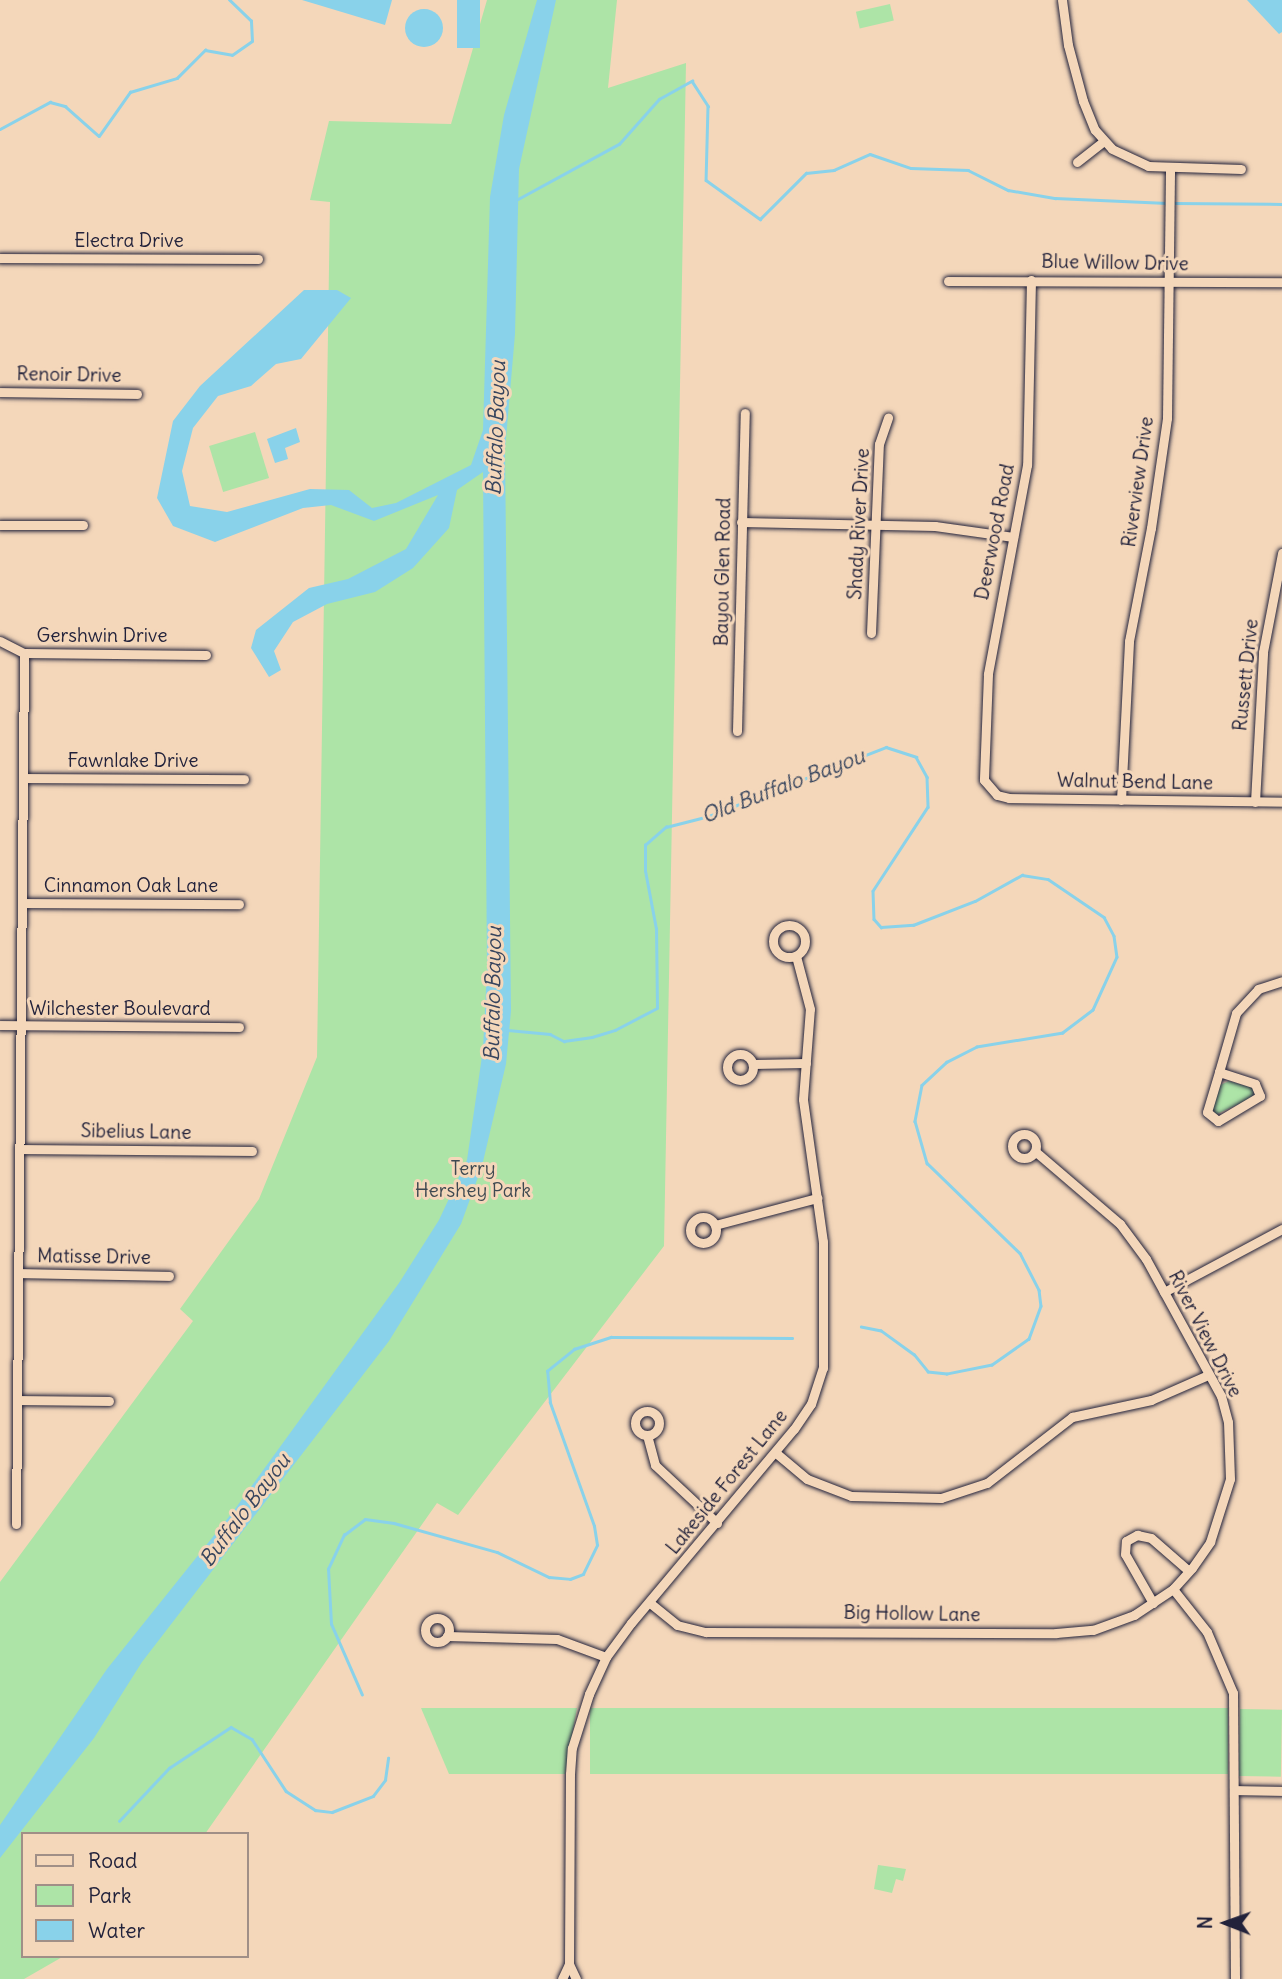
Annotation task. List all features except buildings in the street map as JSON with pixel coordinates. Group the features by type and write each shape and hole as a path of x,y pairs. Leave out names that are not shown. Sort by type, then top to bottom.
{"street":[{"path":"1062,0 1074,75 1089,117 1104,141 1136,163 1170,168 1241,169"},
{"path":"1077,162 1104,141"},
{"name":"Riverview Drive","path":"1121,800 1129,641 1152,528 1167,418 1170,168"},
{"name":"Electra Drive","path":"0,258 258,260"},
{"name":"Deerwood Road","path":"989,789 984,767 988,674 1031,423 1031,280"},
{"name":"Blue Willow Drive","path":"948,281 1282,282"},
{"name":"Renoir Drive","path":"0,392 137,394"},
{"name":"Bayou Glen Road","path":"737,731 745,413"},
{"name":"Shady River Drive","path":"871,633 879,444 888,418"},
{"path":"741,522 961,528 1013,537"},
{"path":"0,525 83,525"},
{"name":"Russett Drive","path":"1255,802 1262,666 1282,553"},
{"name":"Gershwin Drive","path":"0,641 24,653 206,654"},
{"path":"16,1524 24,653"},
{"name":"Fawnlake Drive","path":"23,778 244,779"},
{"name":"Walnut Bend Lane","path":"989,789 1009,798 1282,802"},
{"name":"Cinnamon Oak Lane","path":"22,903 239,904"},
{"name":"Lakeside Forest Lane","path":"562,1979 569,1965 572,1748 582,1710 606,1657 776,1453 811,1404 823,1368 823,1242 806,1135 806,1063 810,1009 796,956"},
{"path":"1219,1072 1255,1084 1260,1096 1218,1121 1207,1112 1236,1013 1258,989 1282,981"},
{"name":"Wilchester Boulevard","path":"0,1025 239,1027"},
{"path":"753,1064 806,1063"},
{"name":"Sibelius Lane","path":"20,1149 252,1151"},
{"name":"River View Drive","path":"1036,1152 1120,1224 1164,1292 1208,1375 1228,1422 1230,1479 1210,1542 1173,1590"},
{"path":"715,1225 817,1198"},
{"path":"1164,1292 1282,1229"},
{"name":"Matisse Drive","path":"19,1273 169,1276"},
{"path":"776,1453 807,1479 841,1494 876,1500 941,1498 987,1483 1072,1417 1151,1400 1208,1375"},
{"path":"18,1400 110,1401"},
{"path":"647,1435 655,1465 717,1523"},
{"path":"1153,1603 1125,1554 1126,1541 1137,1535 1151,1538 1189,1571"},
{"path":"1173,1590 1207,1632 1222,1659 1233,1693 1235,1979"},
{"name":"Big Hollow Lane","path":"650,1603 677,1625 706,1632 1056,1633 1093,1630 1153,1603 1173,1590"},
{"path":"447,1636 557,1639 606,1657"},
{"path":"1235,1790 1282,1791"},
{"name":"Lakeside Forest Lane","path":"569,1965 576,1979"}],"green space":[{"name":"Terry Hershey Park","path":"487,0 617,0 608,88 686,63 664,1246 458,1515 437,1503 206,1832 21,1832 21,1958 61,1958 24,1979 0,1979 0,1582 193,1321 180,1309 259,1199 317,1057 330,202 310,200 329,121 451,124"},
{"path":"890,4 894,21 860,28 856,12"},
{"path":"255,432 269,478 223,492 209,446"},
{"path":"1229,1081 1253,1088 1254,1097 1215,1115 1212,1109 1220,1085"},
{"path":"421,1708 577,1708 565,1774 449,1774"},
{"path":"590,1708 1228,1708 1228,1774 590,1774"},
{"path":"1240,1709 1282,1710 1281,1777 1239,1776"},
{"path":"878,1865 906,1869 903,1881 896,1879 892,1893 874,1889"}],"water":[{"path":"302,0 392,0 385,25"},
{"path":"457,0 480,0 480,48 457,48"},
{"name":"Buffalo Bayou","path":"537,0 556,0 519,169 515,334 505,450 511,1011 506,1064 482,1166 461,1224 389,1341 142,1662 94,1738 0,1858 0,1825 107,1669 232,1513 399,1283 439,1220 467,1160 483,1049 487,968 483,472 457,490 449,528 413,568 375,592 327,604 293,622 274,651 281,670 269,677 251,648 256,630 309,588 348,579 406,549 438,495 374,521 331,505 303,508 215,542 173,526 157,498 173,421 200,386 304,290 337,290 351,298 301,359 276,364 251,386 218,396 193,428 182,471 190,506 227,512 310,489 349,490 372,508 396,503 471,465 483,430 490,197 504,115"},
{"path":"1247,0 1282,0 1282,32 1279,34"},
{"path":"424,9 437,15 443,28 437,41 424,47 411,41 405,28 411,15"},
{"path":"296,428 300,442 285,448 288,459 275,463 267,439"}],"waterway":[{"path":"0,129 50,102 65,106 99,136 130,92 177,78 205,50 232,55 252,41 251,21 229,0"},
{"path":"518,199 619,144 659,99 692,81 708,106 706,180 760,219 806,173 834,170 870,154 911,168 968,170 1008,190 1055,198 1167,203"},
{"path":"1173,203 1282,204"},
{"name":"Old Buffalo Bayou","path":"507,1030 550,1034 564,1041 592,1037 615,1030 657,1008 656,929 645,871 645,845 666,827 709,816 886,747 916,757 927,777 928,807 873,891 874,919 881,927 913,925 975,901 1022,875 1048,879 1104,917 1114,936 1117,957 1093,1010 1063,1033 977,1047 947,1062 922,1085 915,1121 927,1163 1020,1253 1039,1290 1041,1306 1029,1339 992,1365 947,1374 928,1372 914,1355 881,1331 861,1327"},
{"name":"Old Buffalo Bayou","path":"362,1695 331,1624 328,1569 344,1535 365,1519 394,1523 497,1552 549,1577 570,1579 583,1574 597,1545 594,1526 550,1403 547,1371 574,1349 611,1337 792,1338"},
{"name":"Old Buffalo Bayou","path":"119,1821 169,1768 231,1727 252,1739 286,1791 315,1810 332,1812 373,1796 385,1780 388,1758"}]}
